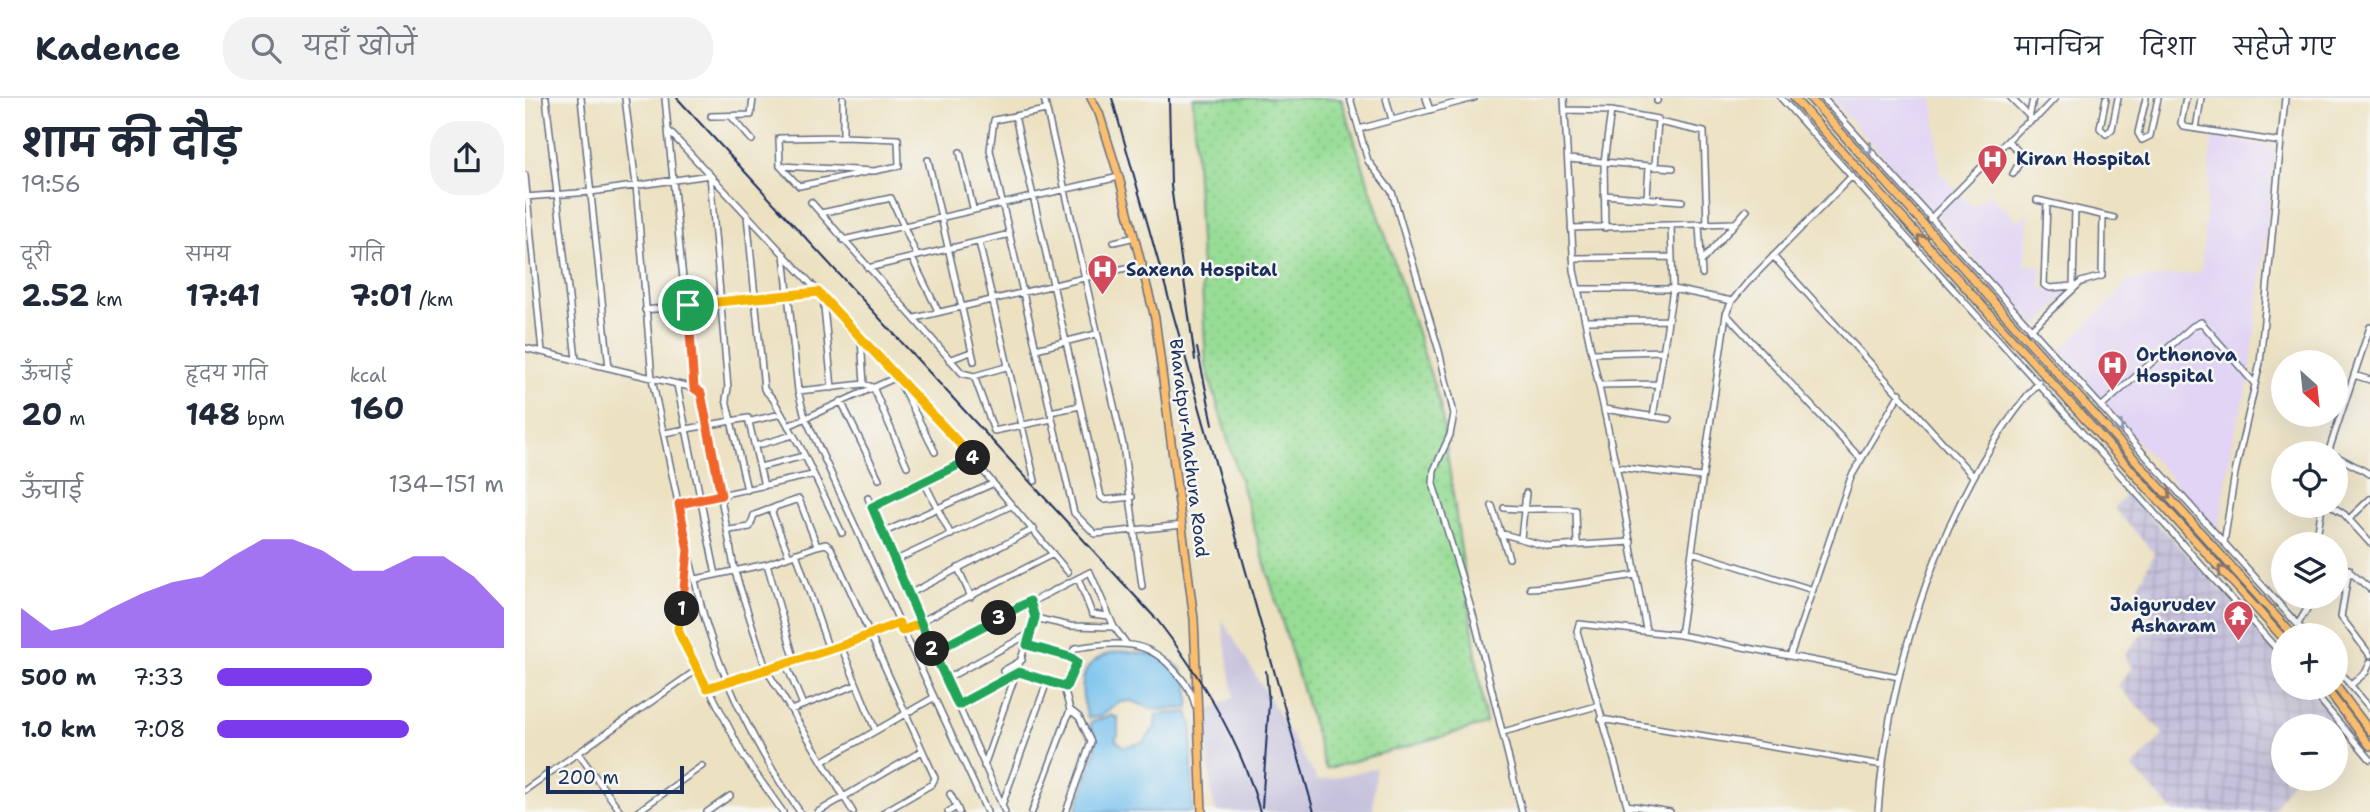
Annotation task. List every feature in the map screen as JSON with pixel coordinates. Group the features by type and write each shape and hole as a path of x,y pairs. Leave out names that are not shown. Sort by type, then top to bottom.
{"highway":[{"name":"Bharatpur-Mathura Road","path":"1091,98 1099,113 1119,177 1156,318 1198,657 1202,812"},
{"path":"1794,98 2271,625"},
{"path":"1810,98 2282,623"},
{"path":"2073,389 2089,395"},
{"path":"2335,700 2370,746"},
{"path":"2346,700 2370,731"}],"street":[{"path":"546,98 555,195 576,359"},
{"path":"581,98 609,368"},
{"path":"625,98 636,185 652,379 706,624 727,682 770,766 800,812"},
{"path":"665,98 688,305 694,388"},
{"path":"711,116 751,115 753,98"},
{"path":"843,98 843,137"},
{"path":"1044,98 1132,498 1142,586"},
{"path":"1350,98 1370,165 1392,192 1439,351 1455,419 1434,470 1433,484 1474,618 1522,812"},
{"path":"1386,98 1392,120"},
{"path":"1426,98 1430,110"},
{"path":"1564,98 1573,258 1631,542 1646,630"},
{"path":"1781,98 2271,642"},
{"path":"1823,98 2297,623"},
{"path":"2011,98 2029,119"},
{"path":"2029,119 2033,98"},
{"path":"1930,219 2029,119 2055,98"},
{"path":"2106,98 2100,128 2106,134 2112,129 2118,98"},
{"path":"2146,98 2138,133 2142,140 2150,136 2158,98"},
{"path":"2186,98 2181,123 2196,129 2281,142"},
{"path":"2196,129 2201,98"},
{"path":"2224,543 2260,363 2285,98"},
{"path":"1359,129 1470,99"},
{"path":"1047,110 996,118 991,125 990,150 1050,412 1078,519 1091,534 1183,525"},
{"path":"1566,110 1611,111 1655,118 1659,122 1704,132 1707,225"},
{"path":"1605,228 1604,162 1611,111"},
{"path":"731,116 752,140"},
{"path":"1015,116 1101,497 1105,500 1132,498"},
{"path":"1647,197 1659,122"},
{"path":"668,131 973,459 1068,572"},
{"path":"843,137 899,140 899,166 799,186 781,166 779,138 843,137"},
{"path":"2008,141 2023,156 2013,174"},
{"path":"960,152 973,208"},
{"path":"1568,159 1672,168"},
{"path":"928,160 974,361"},
{"path":"781,166 874,171"},
{"path":"525,175 542,352"},
{"path":"526,197 590,192 710,175"},
{"path":"710,175 729,420 747,490"},
{"path":"1680,635 1726,314 1732,301 1773,256 1852,176"},
{"path":"843,240 1002,201 1119,177"},
{"path":"1604,195 1682,201"},
{"path":"821,213 889,198 894,202 901,226 938,311"},
{"path":"2037,200 2114,218"},
{"path":"811,202 964,375 974,376 1006,367"},
{"path":"2047,203 2044,285 2050,288 2073,288"},
{"path":"1701,262 1747,209"},
{"path":"2073,288 2075,209"},
{"path":"747,215 764,389 793,435 842,533"},
{"path":"2030,330 2073,288 2084,280 2102,276 2103,216"},
{"path":"1571,228 1734,223"},
{"path":"1699,225 1702,274"},
{"path":"1653,417 1673,289 1671,226"},
{"path":"868,268 1010,234"},
{"path":"1114,243 1135,237"},
{"path":"979,242 994,299 1006,367 1035,481"},
{"path":"783,254 798,391 805,417 987,812"},
{"path":"1773,256 1973,476"},
{"path":"1573,258 1672,257"},
{"path":"915,318 1143,264"},
{"path":"1578,289 1673,289 1732,301"},
{"path":"645,310 820,294"},
{"path":"820,294 832,388"},
{"path":"1726,314 1860,458"},
{"path":"1585,321 1668,320"},
{"path":"2101,407 2193,326 2201,322 2255,384"},
{"path":"2333,441 2370,327"},
{"path":"1036,349 1096,334"},
{"path":"861,337 864,384"},
{"path":"525,348 694,388 701,393 735,572 766,669 853,812"},
{"path":"1593,353 1664,351"},
{"path":"949,360 971,352"},
{"path":"2354,375 2370,380"},
{"path":"974,376 994,431 1052,419"},
{"path":"788,426 897,377"},
{"path":"897,377 935,452"},
{"path":"1878,812 1883,765 1899,677 1945,536 1973,476 2000,433 2039,382"},
{"path":"798,391 864,384 873,387 907,466"},
{"path":"1600,385 1658,384"},
{"path":"677,385 716,575"},
{"path":"1790,656 1860,458 1900,393"},
{"path":"841,401 879,479"},
{"path":"1050,412 1080,407"},
{"path":"1604,409 1669,419"},
{"path":"664,432 745,417 751,421 781,414"},
{"path":"751,421 764,486"},
{"path":"755,446 793,435"},
{"path":"759,467 804,456"},
{"path":"872,507 973,459"},
{"path":"2348,462 2370,474"},
{"path":"1616,467 1702,477"},
{"path":"679,504 812,475"},
{"path":"924,482 951,535"},
{"path":"882,533 992,484"},
{"path":"1521,538 1526,493"},
{"path":"868,498 1005,812"},
{"path":"729,530 750,527 754,514 799,499 817,545"},
{"path":"2370,499 2349,519 2370,543"},
{"path":"894,561 1011,506"},
{"path":"1492,506 1509,558"},
{"path":"774,508 774,518 789,556"},
{"path":"1504,508 1576,510 1577,545"},
{"path":"909,594 1034,530"},
{"path":"1500,533 1542,546 1631,542"},
{"path":"696,579 767,564 817,545 826,544 831,548 935,778 934,783 884,812"},
{"path":"688,550 686,587 678,629 744,757 783,812"},
{"path":"1692,552 1813,590"},
{"path":"796,553 829,650"},
{"path":"902,631 1053,554"},
{"path":"767,564 795,661"},
{"path":"958,568 971,597"},
{"path":"2349,569 2370,589"},
{"path":"2349,569 2341,617 2370,655"},
{"path":"933,652 1030,601 1091,573 1114,627 1126,643"},
{"path":"1530,587 1573,585 1636,575"},
{"path":"1078,578 1092,614 1109,615"},
{"path":"984,766 1031,633 1035,618 1030,601"},
{"path":"1035,618 1070,626 1114,627"},
{"path":"707,688 841,646 899,623"},
{"path":"1629,812 1577,631 1579,624 1680,635 1899,677"},
{"path":"946,679 1031,633"},
{"path":"1070,657 1075,648 1126,643 1158,653 1191,688 1199,720"},
{"path":"1027,645 1070,657 1078,665 1064,688 1070,710 1082,722 1091,744 1066,812"},
{"path":"841,646 875,729"},
{"path":"1003,671 1023,660"},
{"path":"2351,685 2366,672 2370,662"},
{"path":"786,664 803,705"},
{"path":"525,790 698,669"},
{"path":"958,705 1019,672 1064,688"},
{"path":"1002,805 1047,682"},
{"path":"2348,682 2370,708"},
{"path":"791,710 856,685"},
{"path":"823,761 933,698"},
{"path":"2320,700 2370,759"},
{"path":"1503,732 1597,706"},
{"path":"1032,812 1070,710"},
{"path":"1601,719 1883,765"},
{"path":"818,812 922,751"},
{"path":"578,753 621,812"},
{"path":"637,812 702,766"},
{"path":"948,812 958,809 950,794"},
{"path":"707,812 730,796"},
{"path":"1626,805 1670,812"}],"shaded area":[{"path":"1831,98 1933,98 1940,173 1973,207 1989,193 2017,221 2029,211 2025,265 2042,265 2042,290 2070,290 2037,327"},
{"path":"2212,138 2275,147 2250,377 2233,439 2219,530 2123,426 2060,351 2117,295 2126,281 2201,272"},
{"path":"2128,494 2271,645 2271,700 2319,700 2331,714 2271,714 2271,791 2285,791 2272,812 2174,812 2132,768 2164,734 2118,686 2132,667 2124,655 2154,620 2134,596 2154,553 2114,508"},
{"path":"1221,617 1318,781 1376,768 1373,812 1216,812 1211,793 1206,713 1234,697"}],"green space":[{"path":"1193,98 1341,98 1440,404 1486,724 1326,769 1206,366"}],"water":[{"path":"1121,651 1161,657 1180,668 1189,691 1189,708 1155,710 1132,701 1120,702 1099,717 1088,718 1083,694 1085,674 1089,666 1097,660 1107,654"},
{"path":"1188,712 1192,725 1192,812 1076,812 1096,749 1090,723 1111,715 1118,718 1118,735 1115,739 1124,747 1144,742 1155,727 1156,715"}],"railway":[{"path":"677,98 1158,621 1190,665 1231,736 1243,761 1260,812"},
{"path":"1112,98 1314,812"},
{"path":"1169,98 1171,186 1195,360"},
{"path":"1197,348 1213,424"},
{"path":"1262,807 1269,702 1266,671"}],"place":[{"name":"Kiran Hospital","path":"1993,186"},
{"name":"Saxena Hospital","path":"1103,297"},
{"name":"Orthonova Hospital","path":"2113,392"},
{"name":"Jaigurudev Asharam","path":"2239,642"}],"route":[{"path":"688,305 694,388 701,393 721,495 679,504 688,550 686,587 678,629 707,688 841,646 899,623 902,631 921,623 930,645 933,652 958,705 1019,672 1066,687 1078,665 1077,662 1070,657 1027,645 1035,618 1030,601 933,652 909,594 894,561 872,507 973,459 818,292 688,305"}]}
